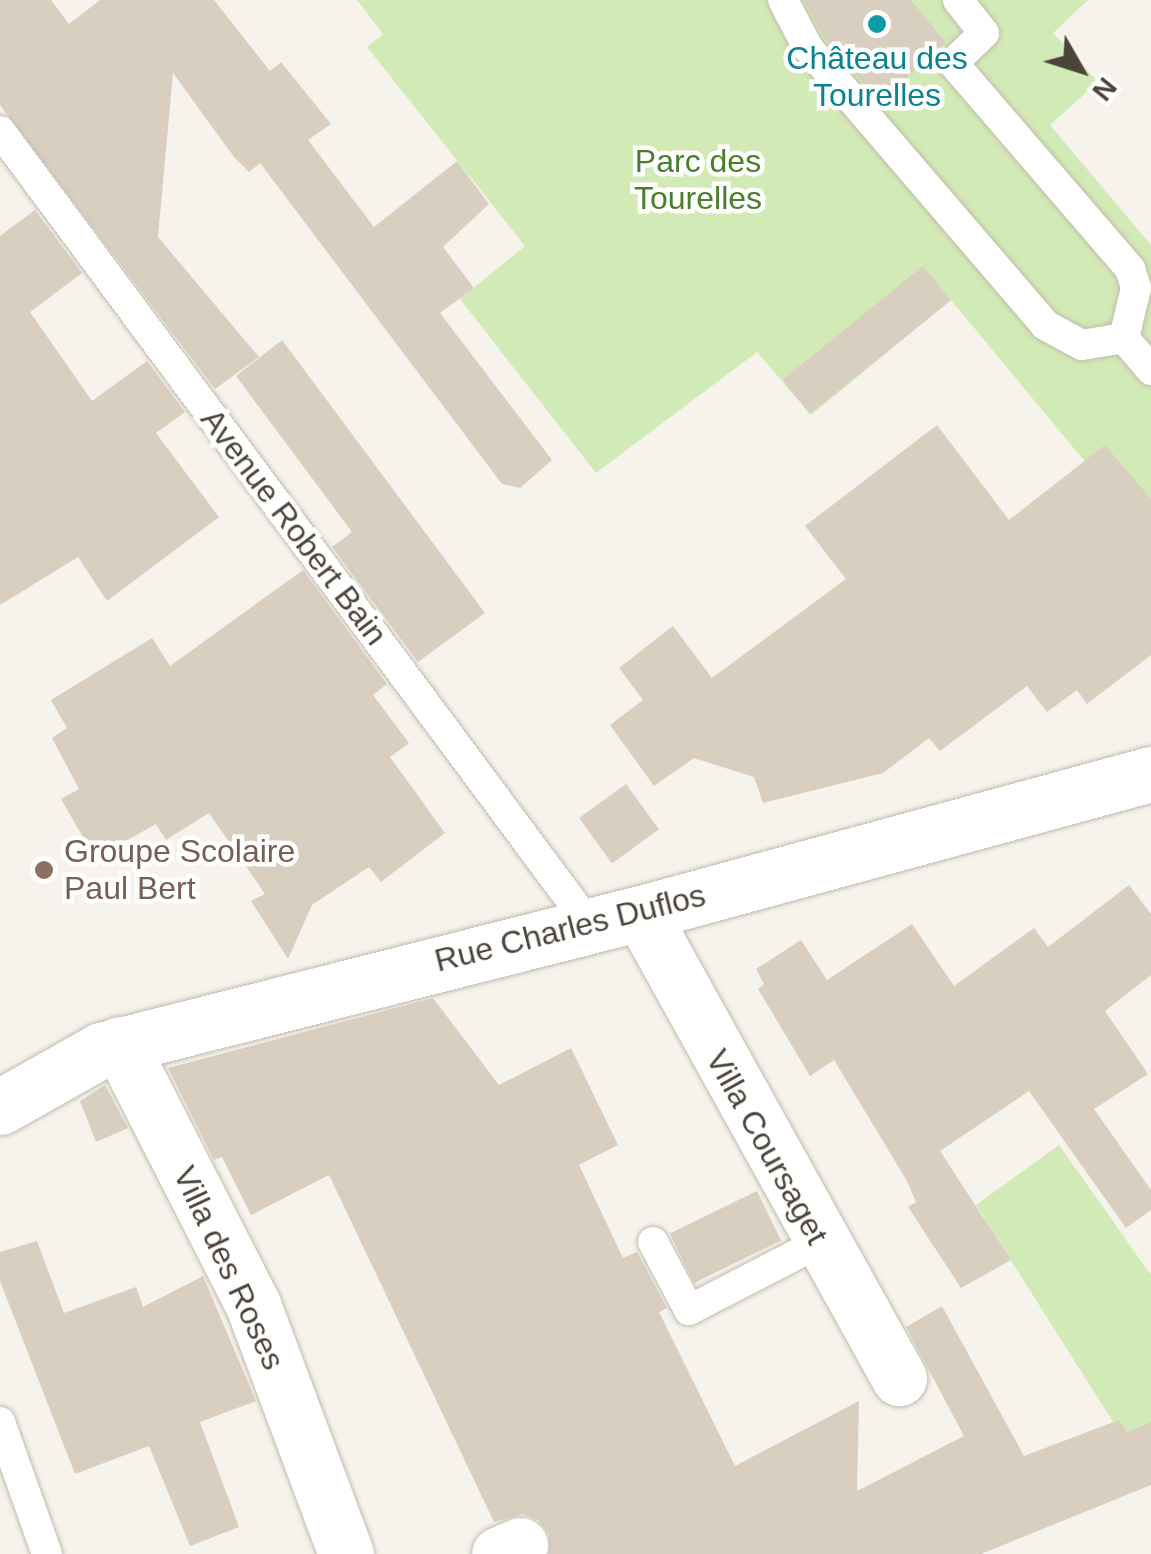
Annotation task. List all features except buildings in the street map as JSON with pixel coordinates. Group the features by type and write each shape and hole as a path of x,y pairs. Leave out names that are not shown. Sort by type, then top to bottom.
{"street":[{"name":"Rue Charles Duflos","path":"0,1107 120,1044 614,918 1151,774"},
{"name":"Villa Coursaget","path":"614,918 900,1378"},
{"name":"Villa des Roses","path":"120,1044 253,1305 346,1554"}],"lane":[{"path":"783,0 808,48 1046,325 1082,345 1124,338"},
{"path":"958,0 984,33 953,63 1130,269 1136,288 1124,338"},
{"name":"Avenue Robert Bain","path":"0,131 614,918"},
{"path":"1124,338 1151,370"},
{"path":"653,1242 689,1310 819,1243"},
{"path":"0,1422 47,1554"}],"green space":[{"name":"Parc des Tourelles","path":"357,0 1088,0 1053,33 1098,82 1050,125 1151,245 1151,523 1135,522 951,300 811,415 757,352 596,473 460,299 525,246 367,47 383,34"},
{"path":"1059,1145 1151,1275 1151,1422 1127,1432 1113,1422 976,1205"}],"place":[{"name":"Château des Tourelles","path":"877,24"},
{"name":"Groupe Scolaire Paul Bert","path":"44,870"}]}
